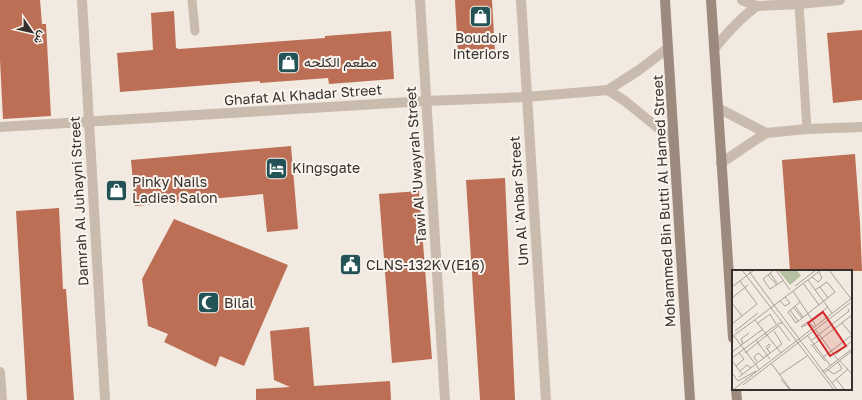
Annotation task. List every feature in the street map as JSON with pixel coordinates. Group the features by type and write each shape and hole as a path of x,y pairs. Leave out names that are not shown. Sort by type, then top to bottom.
{"street":[{"name":"Damrah Al Juhayni Street","path":"82,0 105,400"},
{"name":"Tawi Al 'Uwayrah Street","path":"420,0 445,400"},
{"name":"Um Al 'Anbar Street","path":"521,0 546,400"},
{"name":"Mohammed Bin Butti Al Hamed Street","path":"665,0 690,400"},
{"path":"711,0 732,324"},
{"path":"742,0 757,6 840,0"},
{"path":"714,49 737,23 757,6"},
{"name":"Ghafat Al Khadar Street","path":"0,128 426,101 526,97 608,90 639,70 668,48"},
{"path":"608,90 625,101 674,141"},
{"path":"718,108 766,133"},
{"path":"721,164 766,133 807,129 862,127"},
{"path":"0,372 2,400"},
{"path":"736,390 737,400"}],"lane":[{"path":"192,0 195,31"},
{"path":"799,4 807,129"}],"building":[{"path":"0,0 40,0 42,24 46,24 51,116 3,119 0,60"},
{"path":"455,0 492,0 495,52 458,54"},
{"path":"174,11 176,48 179,49 325,38 325,36 391,31 394,79 329,84 328,78 260,83 260,81 120,92 117,53 153,50 151,13"},
{"path":"862,30 862,100 833,103 827,33"},
{"path":"291,146 298,229 267,232 263,194 135,206 131,160"},
{"path":"855,154 862,271 790,270 782,160"},
{"path":"505,178 515,400 480,400 466,180"},
{"path":"419,191 432,359 392,363 379,194"},
{"path":"59,208 63,289 66,289 74,400 27,400 16,211"},
{"name":"Bilal","path":"174,219 288,265 244,366 220,356 216,367 164,342 168,334 148,326 142,279"},
{"path":"309,327 314,386 390,381 391,400 256,400 256,389 290,387 274,380 270,331"}],"place":[{"name":"Boudoir Interiors","path":"481,16"},
{"name":"مطعم الكلحه","path":"288,62"},
{"name":"Kingsgate","path":"277,168"},
{"name":"Pinky Nails Ladies Salon","path":"116,190"},
{"name":"CLNS-132KV(E16)","path":"350,265"},
{"name":"Bilal","path":"208,303"}]}
